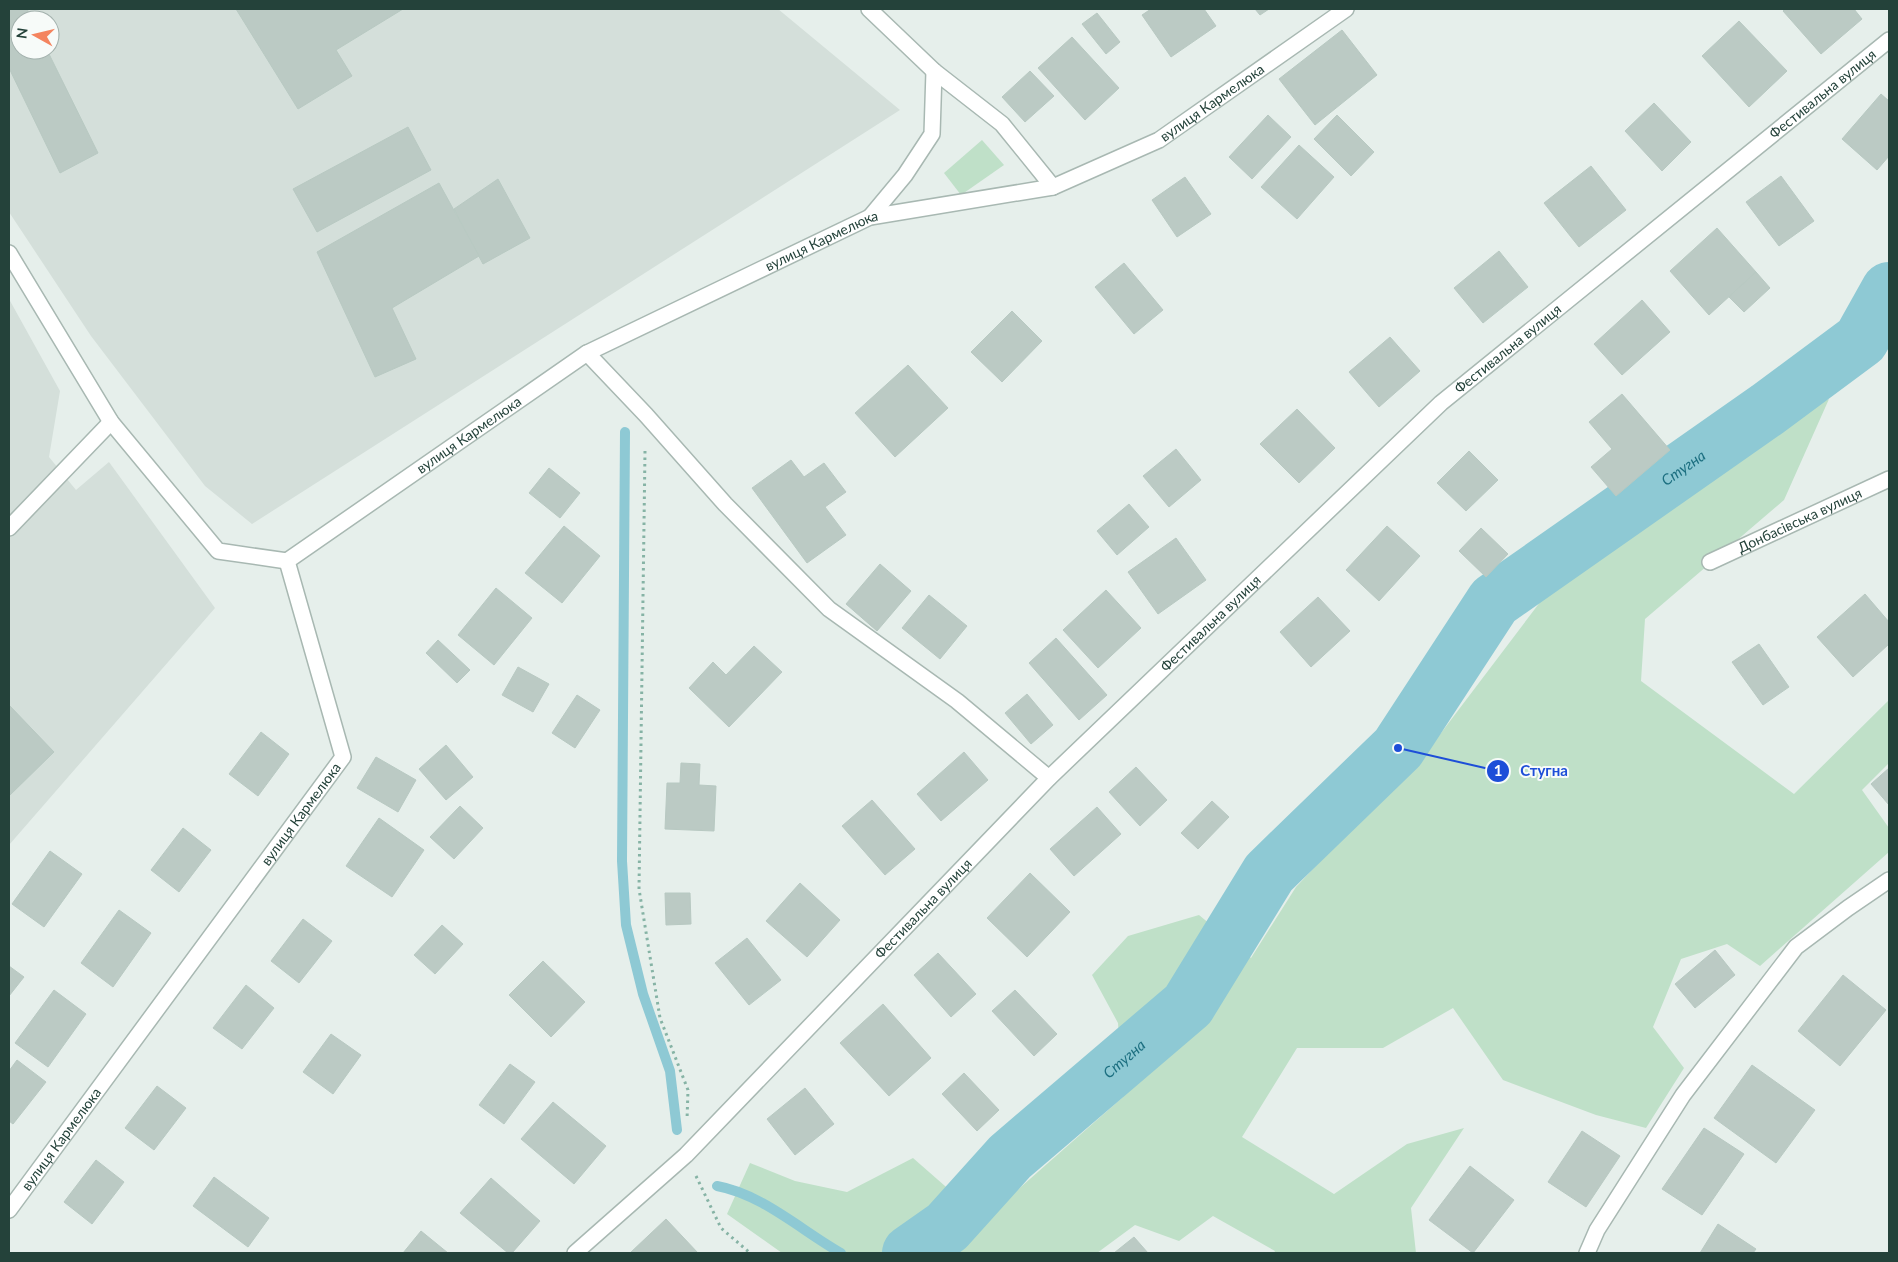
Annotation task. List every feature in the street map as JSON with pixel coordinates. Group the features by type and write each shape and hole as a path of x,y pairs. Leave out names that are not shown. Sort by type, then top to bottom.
{"street":[{"path":"869,9 934,71 1002,124 1053,187"},
{"name":"вулиця Кармелюка","path":"9,1210 343,757 287,561 587,353 870,218 1053,187 1159,140 1346,9"},
{"name":"Фестивальна вулиця","path":"575,1253 686,1155 1049,778 1441,403 1889,40"},
{"path":"870,218 905,175 932,134 934,71"},
{"path":"9,253 111,422 218,552 287,561"},
{"path":"587,353 646,415 725,504 829,609 957,701 1049,778"},
{"path":"9,528 111,422"},
{"name":"Донбасівська вулиця","path":"1710,562 1889,479"},
{"path":"1588,1253 1597,1230 1683,1095 1796,947 1889,880"}],"path":[{"path":"646,415 639,889 660,1018 688,1090 686,1155 721,1228 750,1253"}],"shaded area":[{"path":"9,9 778,9 900,110 252,524 205,486 91,336 9,212"},
{"path":"9,299 60,391 49,457 76,490 109,462 215,608 9,845"}],"green space":[{"path":"982,140 1004,165 961,195 944,173"},
{"path":"1829,399 1784,500 1645,619 1641,681 1794,794 1889,700 1889,763 1862,790 1889,828 1889,852 1760,966 1727,944 1681,959 1653,1027 1684,1068 1646,1128 1596,1115 1503,1080 1453,1008 1383,1048 1297,1048 1242,1137 1334,1194 1407,1144 1464,1128 1411,1208 1416,1253 1274,1253 1275,1251 1213,1216 1179,1241 1135,1225 1097,1253 782,1253 727,1214 750,1163 795,1181 847,1192 913,1158 953,1193 1005,1201 1123,1097 1118,1023 1092,975 1128,936 1199,915 1251,958 1296,887 1441,733 1550,589 1674,497 1754,432"}],"building":[{"path":"9,9 27,9 10,10 10,60 52,60 98,153 60,173 9,68"},
{"path":"236,9 403,9 336,50 352,76 298,109"},
{"path":"1151,9 1204,9 1216,26 1171,57 1142,15"},
{"path":"1255,9 1269,9 1260,15"},
{"path":"1785,9 1854,9 1862,19 1821,54 1783,11"},
{"path":"1097,13 1120,42 1106,54 1082,24"},
{"path":"1739,21 1787,71 1749,107 1702,56"},
{"path":"1342,30 1377,75 1315,125 1279,79"},
{"path":"1072,37 1119,88 1085,120 1038,68"},
{"path":"1030,71 1054,96 1025,122 1002,97"},
{"path":"1881,94 1889,101 1889,156 1877,170 1842,139"},
{"path":"1654,103 1691,142 1662,171 1625,131"},
{"path":"1268,115 1291,137 1252,179 1229,157"},
{"path":"1337,115 1374,152 1351,176 1314,139"},
{"path":"408,127 431,170 317,232 293,189"},
{"path":"1299,145 1334,177 1297,219 1261,187"},
{"path":"1591,166 1626,210 1579,247 1544,203"},
{"path":"1781,176 1814,221 1779,246 1746,202"},
{"path":"1185,177 1211,214 1177,237 1152,200"},
{"path":"498,179 530,238 483,264 454,209"},
{"path":"439,183 479,256 392,308 416,359 375,377 317,252"},
{"path":"1717,228 1756,272 1709,315 1670,271"},
{"path":"1499,251 1528,287 1483,323 1454,288"},
{"path":"1124,263 1163,310 1134,334 1095,287"},
{"path":"1756,272 1770,288 1744,312 1729,297"},
{"path":"1642,300 1670,332 1622,375 1594,344"},
{"path":"1012,311 1042,341 1002,382 971,352"},
{"path":"1390,337 1420,371 1379,407 1349,372"},
{"path":"908,365 948,408 895,457 855,413"},
{"path":"1622,394 1670,450 1616,496 1591,467 1612,449 1589,422"},
{"path":"1297,409 1335,448 1299,483 1260,444"},
{"path":"1176,449 1201,480 1169,507 1143,476"},
{"path":"1469,451 1498,480 1466,511 1437,483"},
{"path":"791,460 804,477 824,463 846,492 825,507 846,535 807,563 752,488"},
{"path":"549,468 580,493 560,518 529,493"},
{"path":"1129,504 1149,527 1117,555 1097,531"},
{"path":"564,526 600,556 562,603 525,573"},
{"path":"1387,526 1420,556 1379,601 1346,570"},
{"path":"1481,528 1508,554 1486,577 1459,551"},
{"path":"1176,538 1206,580 1158,614 1128,572"},
{"path":"880,564 911,591 877,631 846,604"},
{"path":"496,588 532,618 494,665 458,635"},
{"path":"1106,590 1141,628 1098,668 1063,630"},
{"path":"1865,594 1889,622 1889,644 1853,677 1817,637"},
{"path":"929,595 967,626 940,659 902,628"},
{"path":"1318,597 1350,631 1311,667 1280,632"},
{"path":"1056,638 1107,695 1079,720 1029,663"},
{"path":"438,640 470,670 457,683 426,653"},
{"path":"1759,644 1789,687 1763,705 1732,662"},
{"path":"754,646 782,672 729,727 689,688 713,662 726,675"},
{"path":"518,667 549,684 533,712 502,695"},
{"path":"1027,694 1053,725 1031,744 1005,713"},
{"path":"577,695 600,710 575,748 552,733"},
{"path":"9,705 54,752 9,796"},
{"path":"261,732 289,754 258,796 229,774"},
{"path":"446,745 473,777 446,800 419,769"},
{"path":"964,752 988,780 941,821 917,794"},
{"path":"376,757 416,780 398,812 357,788"},
{"path":"681,763 700,764 699,785 716,786 714,831 665,829 667,783 680,783"},
{"path":"1136,767 1167,800 1140,826 1109,792"},
{"path":"1889,768 1889,805 1871,784"},
{"path":"872,800 915,849 885,875 842,826"},
{"path":"1212,801 1229,817 1198,849 1181,833"},
{"path":"460,806 483,828 454,859 430,837"},
{"path":"1097,807 1121,834 1074,876 1050,849"},
{"path":"379,818 424,850 392,897 346,866"},
{"path":"183,828 211,850 179,892 151,870"},
{"path":"50,851 82,874 44,927 12,904"},
{"path":"1030,873 1070,912 1027,957 987,918"},
{"path":"800,883 840,920 807,957 766,921"},
{"path":"665,893 690,893 691,924 666,925"},
{"path":"119,910 151,933 113,987 81,963"},
{"path":"303,919 332,941 299,983 271,961"},
{"path":"442,925 463,944 435,974 414,955"},
{"path":"747,938 781,980 749,1005 715,963"},
{"path":"1715,950 1735,975 1695,1008 1675,984"},
{"path":"938,953 976,994 951,1017 914,975"},
{"path":"543,961 585,1002 551,1037 509,995"},
{"path":"9,966 24,977 9,996"},
{"path":"1843,975 1886,1010 1840,1066 1798,1031"},
{"path":"246,985 274,1008 242,1049 213,1028"},
{"path":"54,990 86,1014 48,1067 15,1043"},
{"path":"1015,990 1057,1034 1034,1056 992,1011"},
{"path":"883,1004 931,1058 889,1096 840,1043"},
{"path":"331,1034 361,1055 333,1094 303,1072"},
{"path":"17,1060 46,1082 13,1124 9,1121 9,1071"},
{"path":"510,1064 535,1082 504,1124 479,1105"},
{"path":"1752,1065 1815,1110 1776,1163 1714,1118"},
{"path":"964,1073 999,1110 977,1131 942,1094"},
{"path":"157,1086 186,1108 154,1150 125,1128"},
{"path":"805,1088 834,1124 795,1155 767,1119"},
{"path":"553,1102 606,1146 574,1184 521,1139"},
{"path":"1704,1128 1744,1154 1702,1215 1662,1189"},
{"path":"1582,1131 1620,1156 1586,1207 1548,1182"},
{"path":"96,1160 124,1182 92,1224 64,1202"},
{"path":"1470,1166 1514,1200 1473,1253 1429,1220"},
{"path":"214,1177 269,1218 248,1247 193,1206"},
{"path":"491,1178 540,1221 512,1253 508,1253 460,1213"},
{"path":"666,1219 698,1253 630,1253"},
{"path":"1718,1224 1756,1249 1753,1253 1700,1253"},
{"path":"421,1231 448,1253 403,1253"},
{"path":"1134,1237 1148,1253 1114,1253"}],"waterway":[{"name":"Стугна","path":"910,1253 947,1227 1010,1157 1188,1005 1269,873 1398,748 1494,601 1768,409 1861,340 1889,290"},
{"path":"625,432 622,861 626,925 643,994 670,1071 677,1130"},
{"path":"717,1186 734,1190 766,1205 841,1253"}],"place":[{"name":"Стугна","path":"1398,748"}]}
